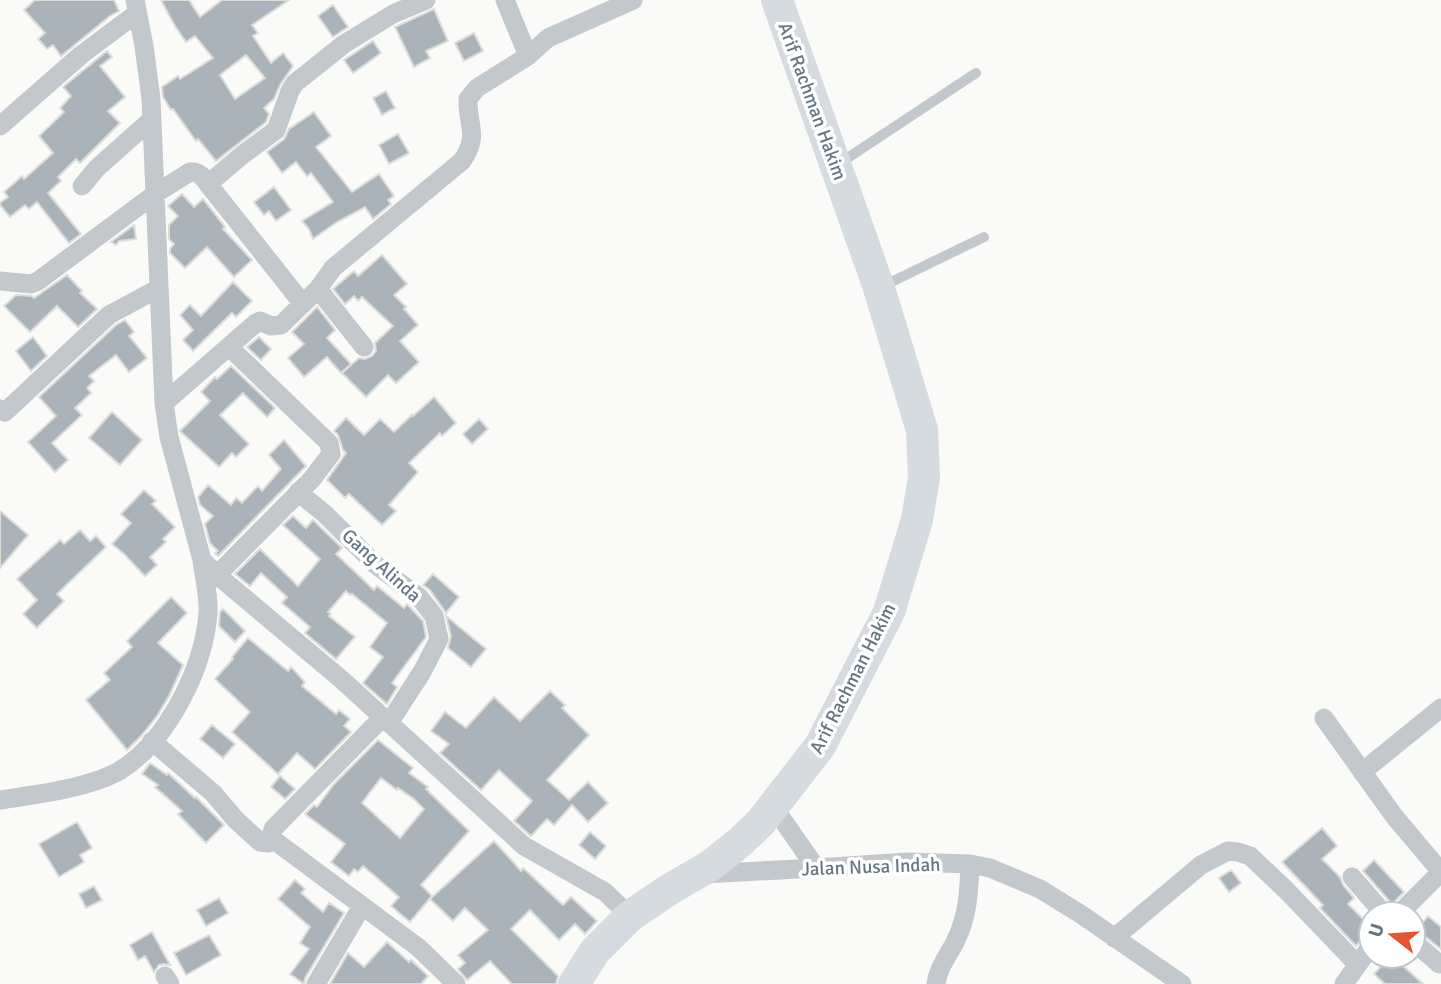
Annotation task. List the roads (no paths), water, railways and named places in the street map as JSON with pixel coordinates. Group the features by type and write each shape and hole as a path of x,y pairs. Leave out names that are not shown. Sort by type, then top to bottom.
{"main road":[{"name":"Arif Rachman Hakim","path":"574,984 595,951 630,916 710,866 761,822 820,746 888,612 917,520 924,477 922,430 879,288 777,0"}],"street":[{"path":"208,184 276,130 295,83 344,44 393,14 426,0"},
{"path":"505,0 528,56"},
{"path":"164,403 256,323 260,321 271,326 281,326 318,289 333,268 463,161 470,150 472,137 467,104 470,94 528,56 548,38 633,0"},
{"path":"0,800 96,781 119,770 144,750 172,715 190,684 204,639 208,610 208,571 169,437 164,403 149,85 139,5"},
{"path":"0,126 139,5"},
{"path":"82,186 97,168 151,120"},
{"path":"0,282 31,284 38,281 155,194 190,172 198,173 208,184 303,304"},
{"path":"0,409 5,412 109,315 159,288"},
{"path":"318,289 364,347"},
{"path":"208,571 298,492 331,454 329,443 229,347"},
{"name":"Gang Alinda","path":"274,841 271,838 273,829 386,720 422,672 439,639 434,616 419,597 376,565 326,514 298,492"},
{"path":"208,571 341,679 523,846 605,892 630,916"},
{"path":"1362,772 1441,708"},
{"path":"1324,718 1394,816 1441,872 1413,900"},
{"path":"152,741 214,793 235,819 260,842 274,841 419,948 456,984"},
{"path":"773,806 816,868"},
{"path":"1114,938 1201,865 1216,855 1228,851 1238,852 1250,856 1357,964 1344,984"},
{"name":"Jalan Nusa Indah","path":"695,874 908,862 989,867 1040,889 1083,915 1182,984"},
{"path":"936,984 940,968 957,939 964,918 969,893 970,864"},
{"path":"1352,877 1372,900"},
{"path":"316,984 362,906"},
{"path":"1427,953 1439,964"}],"lane":[{"path":"836,166 976,73"},
{"path":"879,288 984,237"}]}
